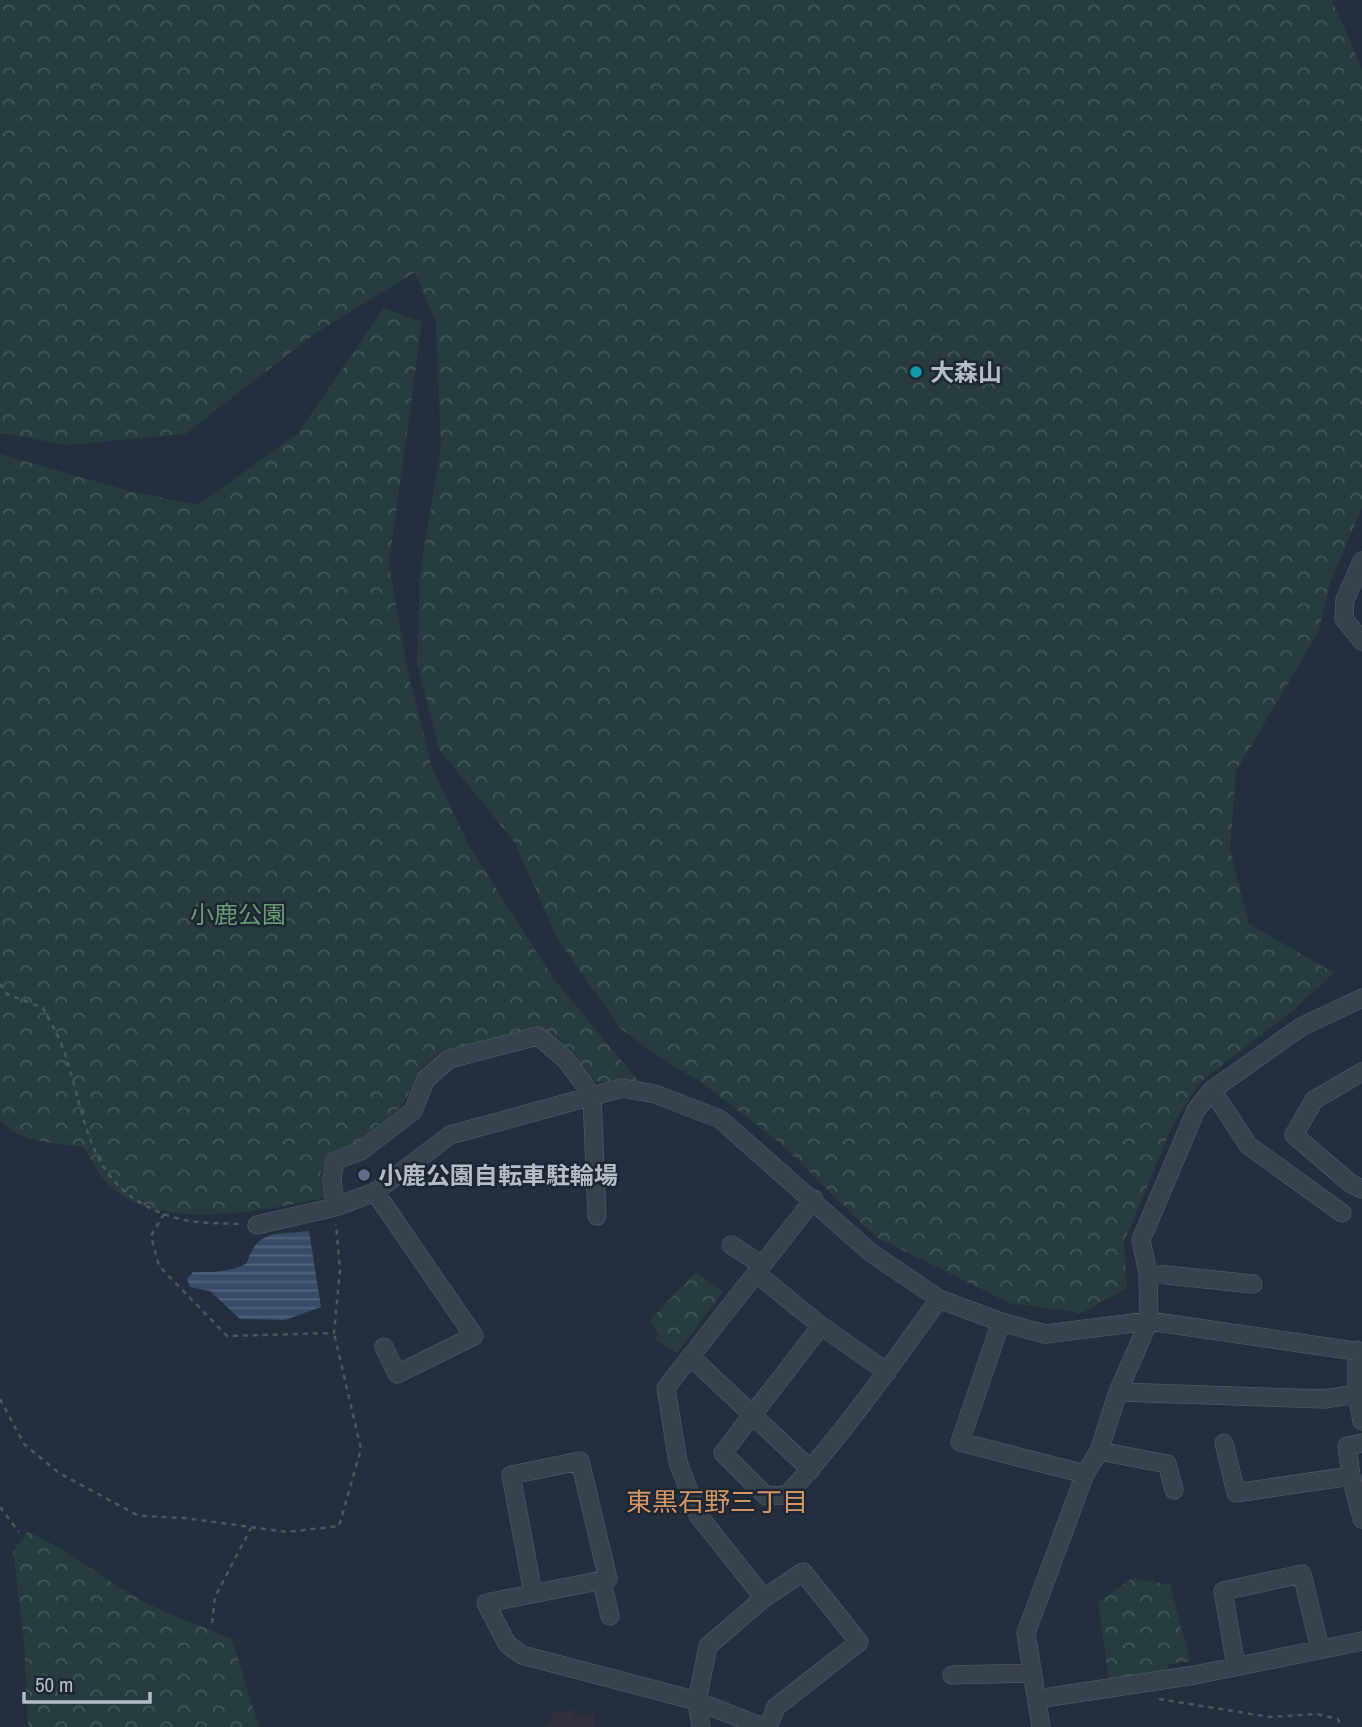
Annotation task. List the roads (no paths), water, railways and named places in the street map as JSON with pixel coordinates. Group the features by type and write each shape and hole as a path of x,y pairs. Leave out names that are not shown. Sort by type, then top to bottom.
{"street":[{"path":"1362,562 1345,600 1344,619 1362,641"},
{"path":"1041,1727 1027,1633 1085,1474 1099,1451 1118,1392 1149,1321 1148,1273 1141,1240 1196,1110 1212,1090 1301,1027 1362,998"},
{"path":"335,1207 332,1179 335,1161 361,1151 413,1111 426,1079 449,1059 538,1036 565,1059 592,1095 597,1216"},
{"path":"1362,1072 1314,1100 1294,1135 1350,1183 1362,1189"},
{"path":"257,1225 335,1207 375,1192 450,1135 622,1088 644,1092 720,1119 814,1199 870,1252 939,1298 1001,1322 1045,1334 1149,1321 1360,1351 1357,1394 1362,1422"},
{"path":"1212,1090 1248,1145 1342,1213"},
{"path":"375,1192 474,1336 397,1374 384,1348"},
{"path":"764,1598 698,1516 678,1462 666,1388 814,1199"},
{"path":"731,1245 821,1326 887,1372"},
{"path":"1148,1273 1253,1283"},
{"path":"821,1326 723,1452 766,1496 787,1495 811,1469 887,1372 939,1298"},
{"path":"1001,1322 961,1443 1085,1474"},
{"path":"691,1357 811,1469"},
{"path":"1118,1392 1325,1399 1357,1394"},
{"path":"1224,1443 1236,1493 1350,1476"},
{"path":"1362,1443 1347,1446 1350,1476 1362,1519"},
{"path":"1099,1451 1167,1464 1174,1490"},
{"path":"533,1593 511,1475 580,1461 608,1579 486,1603 507,1644 522,1655 697,1701 763,1727"},
{"path":"701,1727 697,1701 708,1646 764,1598 803,1572 859,1642 776,1707 768,1727"},
{"path":"1236,1666 1223,1591 1302,1574 1320,1649"},
{"path":"602,1581 610,1616"},
{"path":"1037,1699 1154,1681 1362,1641"},
{"path":"953,1675 1031,1673"}],"water":[{"path":"309,1231 321,1307 285,1320 240,1319 210,1291 190,1287 187,1279 193,1272 227,1270 247,1263 257,1244 270,1235"}],"place":[{"name":"大森山","path":"916,372"},
{"name":"小鹿公園自転車駐輪場","path":"364,1175"}],"district":[{"name":"東黒石野三丁目","path":"717,1501"}],"park label":[{"name":"小鹿公園","path":"238,914"}]}
